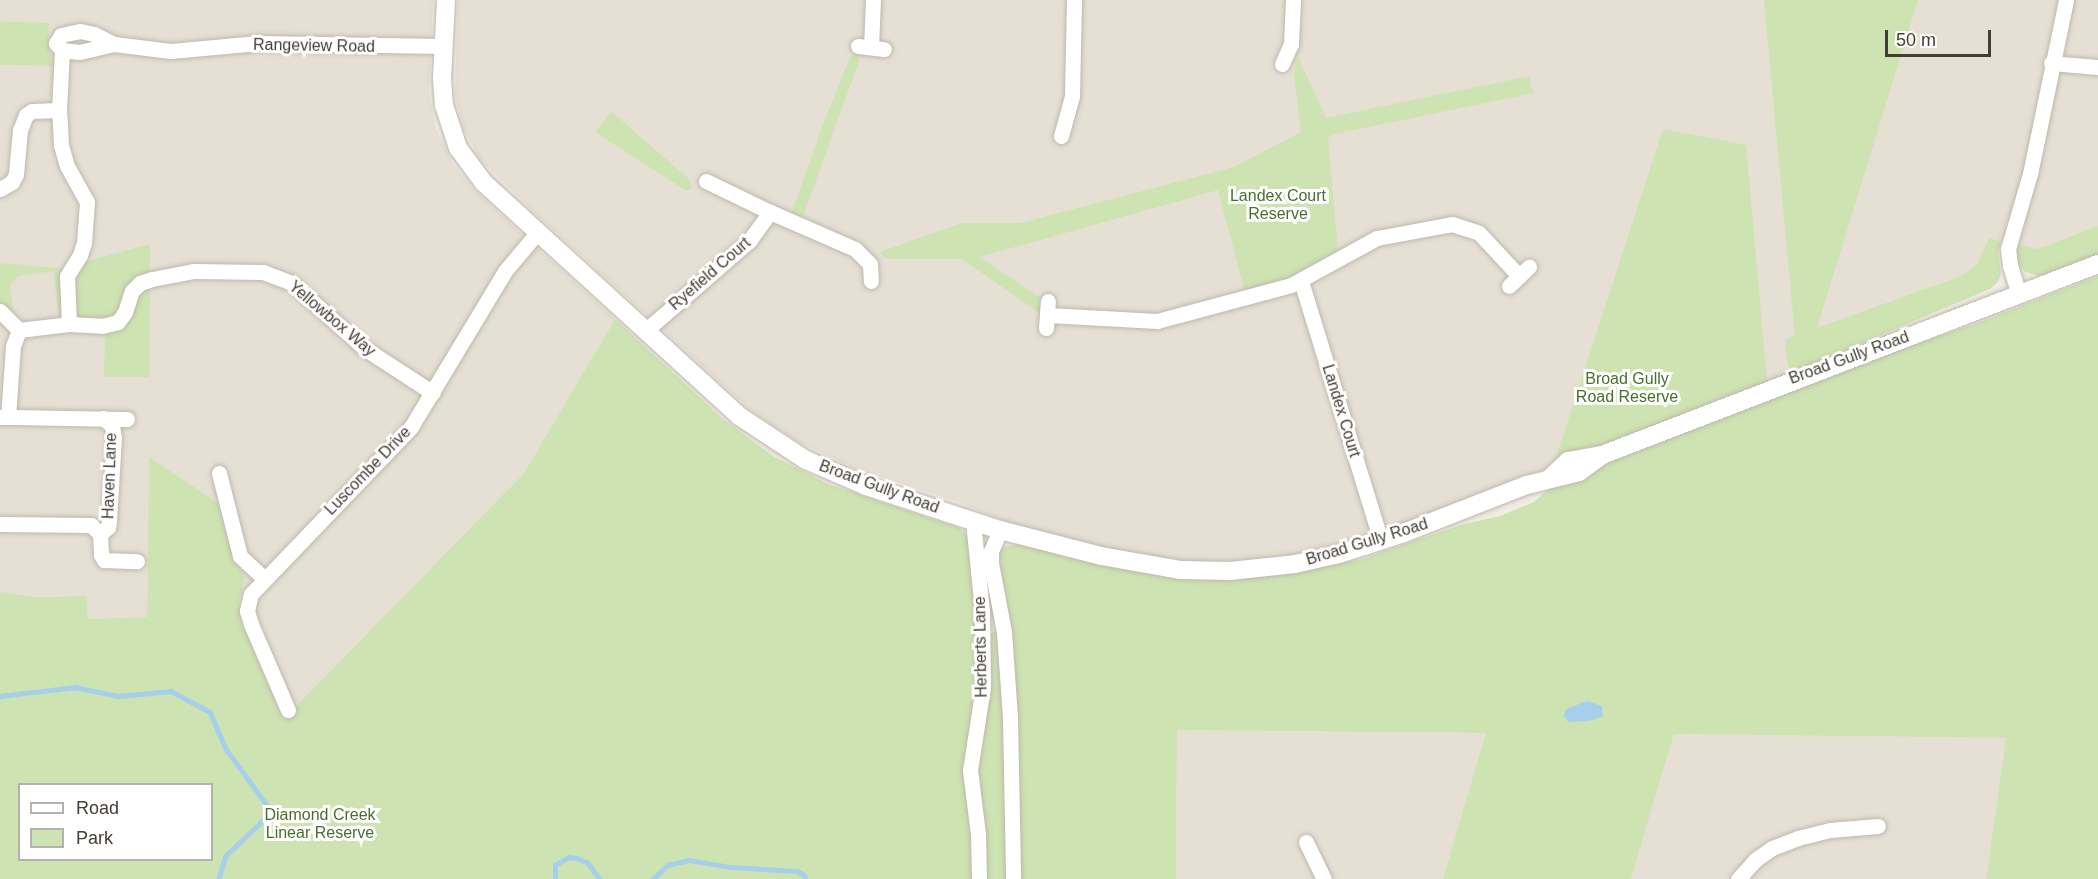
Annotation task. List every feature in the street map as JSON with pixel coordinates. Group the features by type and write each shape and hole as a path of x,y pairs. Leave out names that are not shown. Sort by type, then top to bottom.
{"street":[{"name":"Broad Gully Road","path":"446,0 443,46 444,105 458,148 484,183 739,416 783,447 866,486 1000,530 1139,564 1205,571 1261,570 1295,564 1381,541 1550,478 1579,472 1602,455 1806,374 2098,264"},
{"path":"871,48 873,0"},
{"path":"1061,136 1072,96 1074,0"},
{"path":"1281,64 1291,44 1293,0"},
{"path":"2019,295 2008,249 2030,174 2051,63 2066,0"},
{"name":"Rangeview Road","path":"114,44 88,52 62,50 57,46 56,40 62,35 74,32 91,33 114,44 184,51 258,43 443,46"},
{"path":"19,330 69,324 67,276 83,249 88,208 63,155 59,110 62,50"},
{"path":"2051,63 2098,66"},
{"path":"0,189 12,182 16,174 20,130 26,115 32,111 59,110"},
{"path":"706,181 855,249 870,264 871,281"},
{"name":"Ryefield Court","path":"645,331 750,241 770,212"},
{"path":"1048,315 1157,321 1280,289 1301,281 1368,242 1452,224 1479,233 1519,276"},
{"name":"Luscombe Drive","path":"288,710 247,611 250,594 401,438 433,393 506,271 537,232"},
{"name":"Yellowbox Way","path":"69,324 96,327 114,324 123,316 132,291 140,283 152,279 194,271 263,272 292,283 364,348 433,393"},
{"name":"Landex Court","path":"1301,281 1381,541"},
{"path":"0,311 19,330"},
{"path":"4,417 13,346 19,330"},
{"name":"Haven Lane","path":"4,417 127,419"},
{"name":"Haven Lane","path":"100,534 108,527 109,521 114,438 112,426 103,418"},
{"path":"219,472 239,555 264,578"},
{"name":"Herberts Lane","path":"974,521 982,632 982,702 973,742 970,770 978,834 979,879"},
{"name":"Haven Lane","path":"0,524 91,525 100,534 101,555 104,560 137,561"},
{"name":"Herberts Lane","path":"1000,530 991,551 991,563 1004,632 1012,770 1013,879"},
{"path":"982,632 995,626 1004,632"},
{"path":"1738,879 1755,860 1772,848 1798,838 1830,830 1878,826"},
{"path":"1306,842 1324,879"}],"shaded area":[{"path":"0,0 433,0 429,94 436,128 452,163 475,191 615,319 524,473 283,721 242,621 240,597 149,458 147,617 88,619 87,596 36,597 0,592 0,65 53,66 48,44 48,23 0,21"},
{"path":"458,0 2098,0 2098,226 2037,249 1989,238 1977,264 1961,276 1816,329 1804,367 1399,527 1299,556 1208,564 1126,555 1018,527 959,502 859,470 795,440 753,412 535,213 480,159 463,127 455,95"},
{"path":"1177,730 1487,733 1443,879 1176,879"},
{"path":"1674,734 2006,738 1986,879 1631,879"}],"green space":[{"path":"1764,0 1918,0 1817,328 1961,276 1977,264 1989,238 2001,241 1998,252 2001,274 1998,282 1990,289 1793,372 1788,365 1785,340 1795,336"},
{"path":"0,21 49,23 48,44 53,66 0,65"},
{"path":"855,52 859,53 859,61 802,219 791,215 823,124 848,62"},
{"name":"Landex Court Reserve","path":"1298,57 1326,118 1530,76 1530,85 1535,93 1334,134 1328,138 1338,252 1286,280 1245,292 1218,190 979,257 1042,299 1041,314 962,259 886,259 880,252 962,223 1021,223 1234,167 1301,132 1294,73"},
{"path":"612,112 690,180 692,188 687,191 595,132"},
{"name":"Broad Gully Road Reserve","path":"1663,129 1746,145 1767,382 1553,467"},
{"path":"2098,226 2098,255 2040,276 2025,272 2017,263 2018,244 2037,249"},
{"path":"150,244 150,274 111,319 76,315 71,278 84,262"},
{"path":"0,263 65,269 61,316 59,317 54,271 18,276 10,285 14,316 19,319 20,323 0,305"},
{"path":"2098,276 2098,879 1986,879 2006,738 1674,734 1631,879 1443,879 1486,733 1177,730 1176,879 1017,879 997,555 1003,547 1019,544 1269,575 1359,560 1461,525 1500,516 1534,502 1556,483 1592,468 1850,366 1972,325"},
{"path":"150,285 149,377 104,377 105,332 132,310 141,290"},
{"name":"Diamond Creek Linear Reserve","path":"615,319 723,419 773,456 828,484 959,528 968,536 988,634 997,631 1000,638 1009,879 0,879 0,592 36,597 87,596 88,619 147,617 149,457 221,505 237,564 245,576 239,603 242,621 283,720 524,473"}],"water":[{"path":"1587,701 1602,706 1603,716 1589,721 1568,722 1564,716 1566,709"}],"waterway":[{"path":"0,696 75,687 118,696 171,691 210,712 226,749 267,805 267,817 226,856 219,879"},
{"path":"555,879 555,865 569,857 588,863 600,879"},
{"path":"653,879 668,865 689,860 730,867 797,871 806,879"}]}
